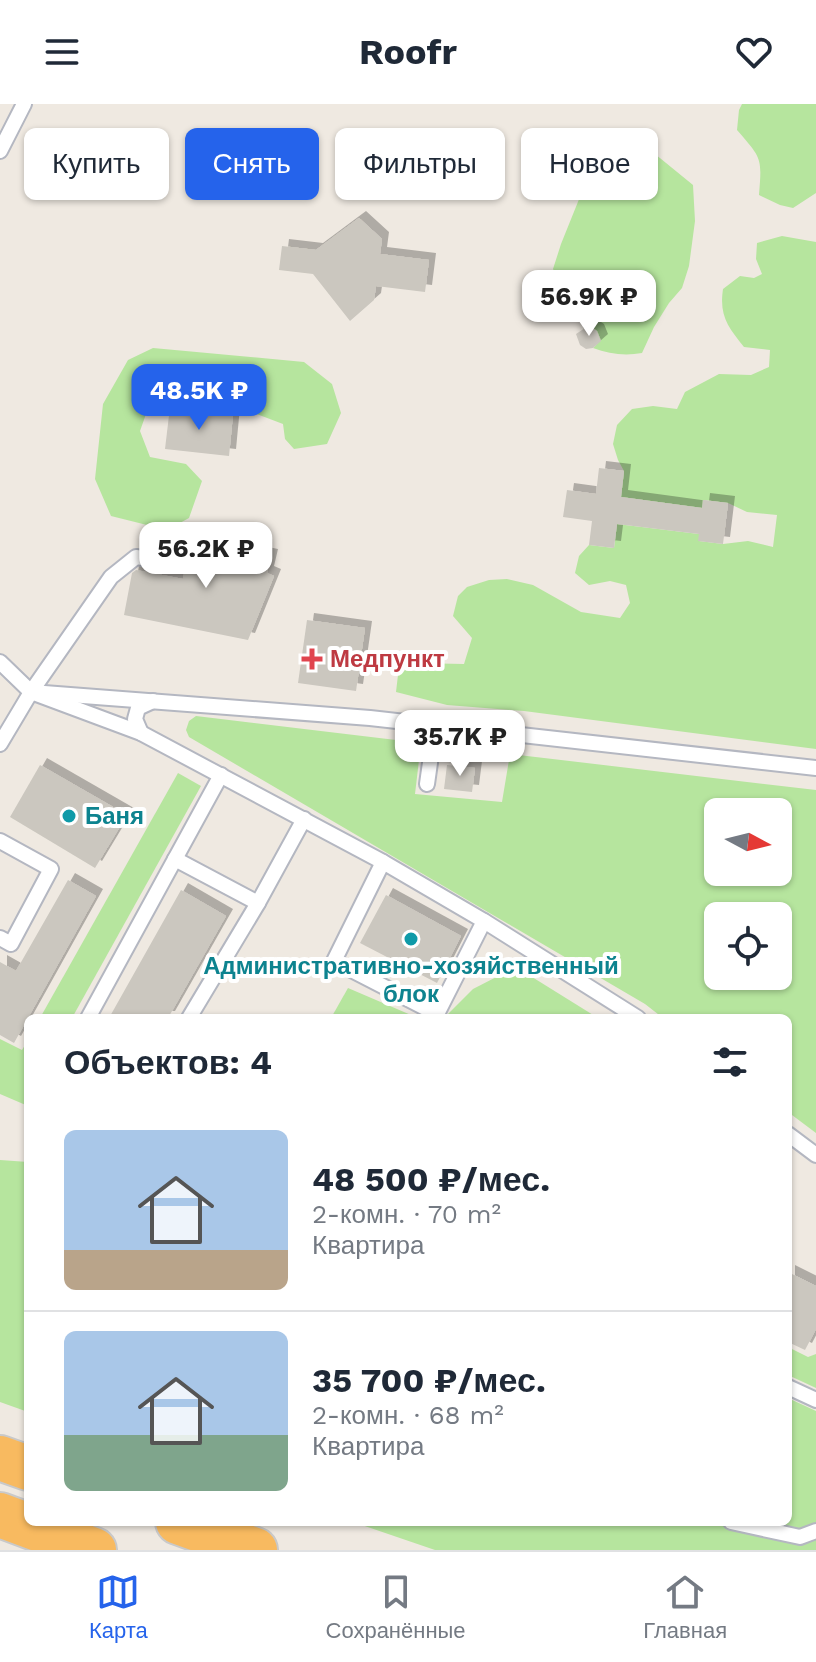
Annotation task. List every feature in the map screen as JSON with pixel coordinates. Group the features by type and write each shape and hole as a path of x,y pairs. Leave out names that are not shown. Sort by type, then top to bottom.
{"highway":[{"path":"0,1458 24,1467"},
{"path":"0,1515 24,1524"},
{"path":"30,1526 94,1550"},
{"path":"189,1526 255,1550"}],"lane":[{"path":"0,151 24,104"},
{"path":"0,744 31,692 111,577 136,557 157,560"},
{"path":"0,662 31,692 141,733 383,862 632,1014"},
{"path":"31,692 370,718 816,768"},
{"path":"141,733 135,719 138,708 154,701"},
{"path":"427,784 435,727"},
{"path":"90,1014 221,775"},
{"path":"191,1014 304,819"},
{"path":"0,841 51,869 11,944 0,938"},
{"path":"175,859 258,903"},
{"path":"383,862 334,961 437,1014 484,921"},
{"path":"792,1137 816,1155"},
{"path":"792,1389 816,1400"},
{"path":"749,1526 800,1537 816,1531"}],"green space":[{"path":"742,104 816,104 816,193 793,208 759,195 758,159 737,130"},
{"path":"658,156 693,185 695,221 689,266 682,288 654,327 642,353 617,354 593,348 598,343 598,334 585,328 553,269 579,200 658,200"},
{"path":"782,236 816,242 816,749 524,711 447,705 396,692 398,675 415,663 464,664 472,638 453,616 458,596 467,587 489,580 507,579 533,585 581,612 620,618 630,603 626,585 610,581 589,585 575,573 579,556 589,545 614,548 617,524 699,534 699,541 723,544 748,541 773,547 777,515 747,512 728,503 704,500 702,508 621,497 624,471 613,444 617,425 632,409 653,406 677,409 685,392 719,374 751,375 769,367 770,350 744,347 729,327 722,307 723,289 740,276 754,278 762,274 756,259 757,243"},
{"path":"153,348 304,362 332,384 341,413 327,444 294,449 285,439 283,424 249,411 174,394 152,397 140,431 150,457 186,464 202,481 189,518 167,530 111,516 95,479 103,404 128,360"},
{"path":"196,716 421,743 415,794 502,802 510,754 816,790 816,1133 792,1115 792,1014 658,1014 189,737 186,730 189,721"},
{"path":"178,773 201,786 74,1014 42,1014"},
{"path":"516,967 592,1014 448,1014 473,989"},
{"path":"348,988 409,1014 333,1014"},
{"path":"0,1039 22,1050 24,1047 24,1104 0,1094"},
{"path":"0,1160 24,1162 24,1411 0,1402"},
{"path":"792,1349 808,1357 816,1354 816,1388 792,1377"},
{"path":"792,1400 816,1411 816,1550 435,1550 365,1526 792,1526"}],"building":[{"path":"359,218 382,239 380,254 429,260 425,292 376,286 374,300 350,321 313,274 279,270 282,246 316,250"},
{"path":"591,327 597,331 601,341 593,348 586,349 580,345 576,334"},
{"path":"170,407 233,414 229,456 165,449"},
{"path":"599,468 624,471 621,497 702,508 703,500 728,503 723,544 698,541 699,534 617,524 614,548 589,545 592,521 563,517 567,490 596,494"},
{"path":"192,534 233,542 232,548 271,556 267,573 274,576 248,640 124,615 132,573 136,570 183,579"},
{"path":"307,620 365,628 356,691 298,683"},
{"name":"Баня","path":"40,765 127,815 95,868 10,817"},
{"path":"447,765 475,768 472,792 444,789"},
{"path":"68,880 96,896 30,1014 24,1014 24,1025 14,1043 0,1035 0,962 16,971"},
{"path":"181,890 226,916 170,1014 111,1014"},
{"name":"Административно-хозяйственный блок","path":"386,895 461,936 437,983 360,943"},
{"path":"792,1274 816,1286 816,1329 805,1350 792,1344"}],"place":[{"name":"Медпункт","path":"312,659"},
{"name":"Баня","path":"69,816"},
{"name":"Административно-хозяйственный блок","path":"411,939"}]}
